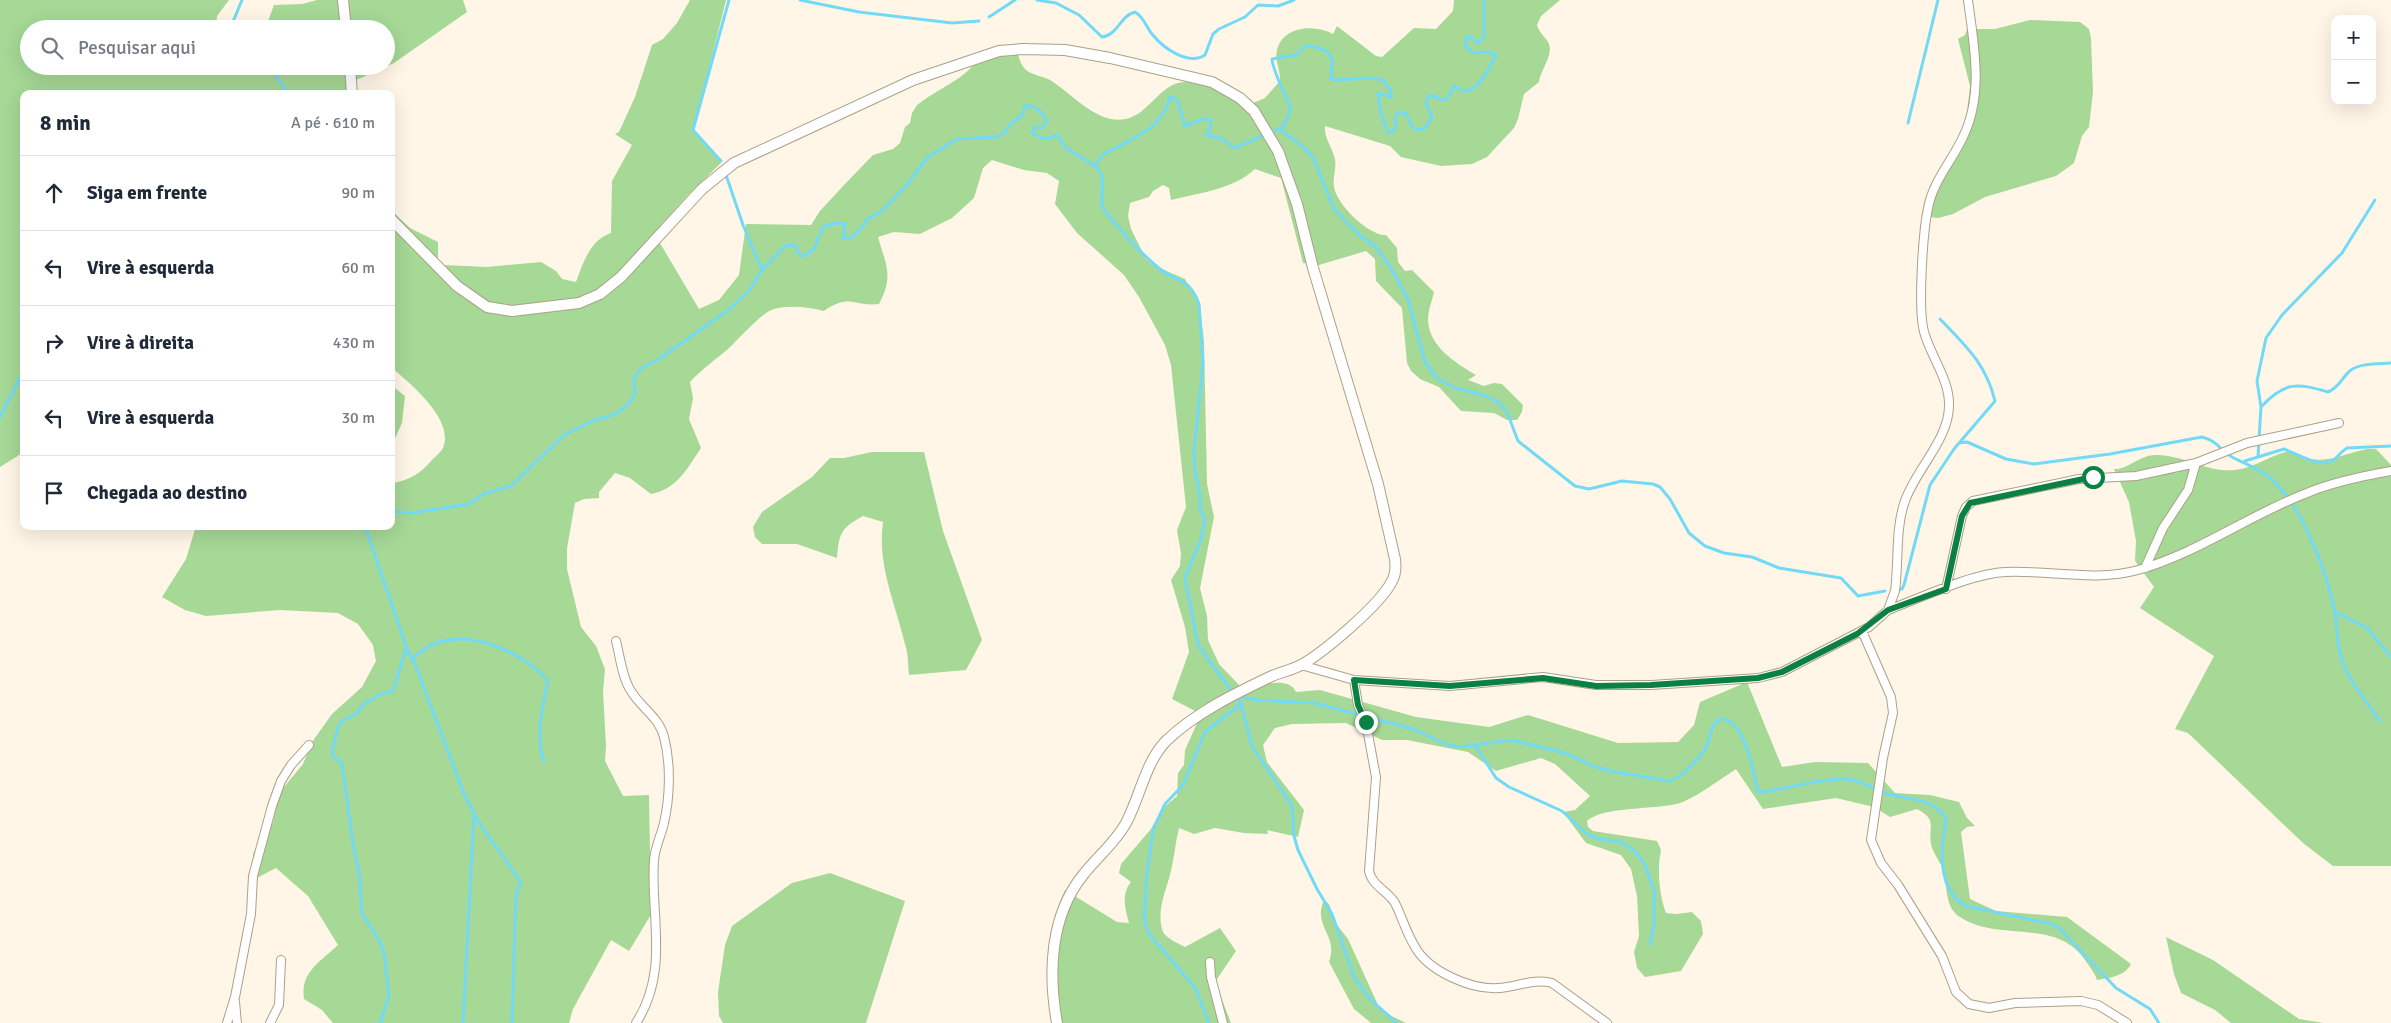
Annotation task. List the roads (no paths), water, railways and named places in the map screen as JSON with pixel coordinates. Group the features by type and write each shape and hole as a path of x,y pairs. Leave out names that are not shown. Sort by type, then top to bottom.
{"street":[{"path":"343,0 345,20"},
{"path":"1888,610 1895,591 1904,504 1944,428 1949,408 1949,392 1924,334 1921,315 1928,208 1935,185 1968,125 1975,96 1976,60 1968,0"},
{"path":"395,223 456,286 477,302 504,311 578,303 600,294 621,277 702,189 734,163 913,80 1000,51 1023,49 1065,50 1129,62 1212,82 1240,98 1254,111 1278,151 1297,204 1313,268 1378,484 1395,559 1396,572 1392,582 1369,611 1301,665 1240,692 1194,719 1165,742 1147,772 1122,830 1108,849 1082,875 1064,904 1056,931 1054,957 1053,994 1056,1023"},
{"path":"351,75 352,90"},
{"path":"1946,589 1962,516 1966,507 1973,501 2079,478 2136,476 2196,463 2247,443 2339,422"},
{"path":"2146,568 2163,528 2188,490 2196,463"},
{"path":"1301,665 1354,680 1450,686 1543,678 1596,686 1651,685 1758,678 1782,672 1862,631 1888,610 1987,574 2007,572 2114,575 2146,568 2213,539 2307,492 2391,471"},
{"path":"1862,631 1891,697 1893,712 1882,758 1871,840 1881,863 1898,885 1942,956 1956,992 1969,1004 1989,1008 2016,1003 2082,1001 2098,1005 2127,1023"},
{"path":"616,641 630,690 662,729 668,769 666,812 654,860 657,930 656,956 648,999 636,1023"},
{"path":"1354,680 1358,705 1366,722 1376,777 1368,871 1372,880 1395,903 1417,950 1454,980 1471,986 1498,988 1542,981 1552,983 1607,1023"},
{"path":"227,1023 235,997 251,914 253,876 272,806 286,773 309,745"},
{"path":"270,1023 279,1005 281,960"},
{"path":"1210,962 1211,977 1222,1023"},
{"path":"235,997 237,1023"}],"waterway":[{"path":"234,20 242,0"},
{"path":"721,161 693,130 729,0"},
{"path":"800,0 859,12 952,23 979,21"},
{"path":"989,17 1015,0"},
{"path":"1037,0 1056,3 1079,15 1102,37 1112,33 1126,17 1135,12 1141,17 1152,34 1169,50 1191,58 1205,55 1213,34 1219,29 1245,17 1258,5 1278,6 1294,0"},
{"path":"1095,166 1103,155 1153,126 1166,108 1170,97 1177,100 1185,126 1203,119 1210,119 1211,126 1206,135 1222,139 1235,148 1284,126 1291,108 1277,77 1272,59 1296,55 1305,46 1317,48 1329,54 1332,61 1331,78 1334,80 1372,78 1383,80 1390,89 1392,97 1378,93 1381,114 1387,131 1392,133 1396,125 1395,119 1398,112 1406,113 1411,125 1415,129 1424,129 1432,118 1426,102 1429,95 1444,100 1448,98 1454,86 1464,91 1474,88 1483,78 1496,55 1489,52 1474,53 1465,46 1469,36 1478,43 1484,37 1484,0"},
{"path":"1908,123 1938,0"},
{"path":"276,75 285,90"},
{"path":"395,511 412,513 469,504 483,494 511,486 564,435 592,421 616,414 628,404 635,394 634,377 643,367 656,361 727,311 748,292 762,270 785,246 794,245 801,256 804,256 814,249 823,227 836,223 845,224 843,238 850,239 863,226 866,220 882,211 906,186 928,157 957,139 996,137 1004,133 1010,124 1022,116 1025,106 1032,106 1047,121 1042,128 1034,127 1032,133 1044,139 1058,135 1066,148 1098,169 1103,181 1101,201 1104,210 1130,241 1153,263 1187,285 1199,304 1203,363 1194,451 1200,510 1205,519 1201,539 1185,578 1198,645 1241,704 1252,746 1292,806 1294,836 1298,850 1317,889 1332,914 1354,977 1371,1000 1397,1023"},
{"path":"1280,129 1307,150 1314,159 1334,209 1359,235 1375,246 1391,268 1408,299 1425,362 1437,378 1455,388 1483,395 1498,402 1507,412 1518,441 1575,486 1589,489 1622,481 1653,484 1660,487 1670,499 1689,533 1705,546 1724,553 1752,557 1779,568 1841,578 1858,596 1885,591"},
{"path":"725,172 743,225 762,270"},
{"path":"2258,456 2261,407 2257,381 2266,338 2282,315 2342,253 2375,200"},
{"path":"1897,590 1902,589 1904,585 1930,485 1954,449 1995,401 1986,376 1974,356 1940,319"},
{"path":"2261,407 2277,392 2285,388 2300,386 2328,392 2355,368 2365,365 2391,363"},
{"path":"0,417 20,378"},
{"path":"1959,443 1967,442 2006,459 2034,464 2110,454 2202,437 2212,441 2232,457 2262,472 2278,486 2300,517 2325,574 2335,615 2339,650 2343,664 2355,686 2380,721"},
{"path":"2245,461 2284,449 2310,460 2323,463 2335,459 2347,448 2391,446"},
{"path":"366,530 407,649 415,664 464,794 477,820 521,882 516,894 512,1023"},
{"path":"2335,612 2367,628 2391,657"},
{"path":"412,658 439,642 453,639 468,640 498,647 513,654 538,671 548,681 540,732 541,752 544,762"},
{"path":"380,1023 389,996 384,952 378,938 362,914 359,872 353,844 342,763 332,755 332,751 338,727 342,721 356,714 364,704 381,694 393,691 406,649"},
{"path":"1237,696 1257,700 1314,703 1413,729 1448,745 1460,747 1511,740 1565,753 1596,767 1615,772 1670,781 1682,775 1699,757 1706,748 1713,726 1719,719 1728,720 1735,726 1746,747 1758,792 1824,780 1851,779 1885,793 1919,800 1934,807 1946,819 1942,855 1943,867 1945,879 1956,899 1966,906 2052,924 2059,928 2116,988 2150,1009 2159,1023"},
{"path":"1209,1023 1196,989 1149,934 1144,920 1147,873 1153,830 1165,804 1183,785 1205,732 1241,704"},
{"path":"1475,745 1496,778 1509,787 1562,811 1587,834 1599,839 1621,842 1633,850 1643,861 1654,890 1654,926 1650,944"},
{"path":"463,1023 474,814"}]}
